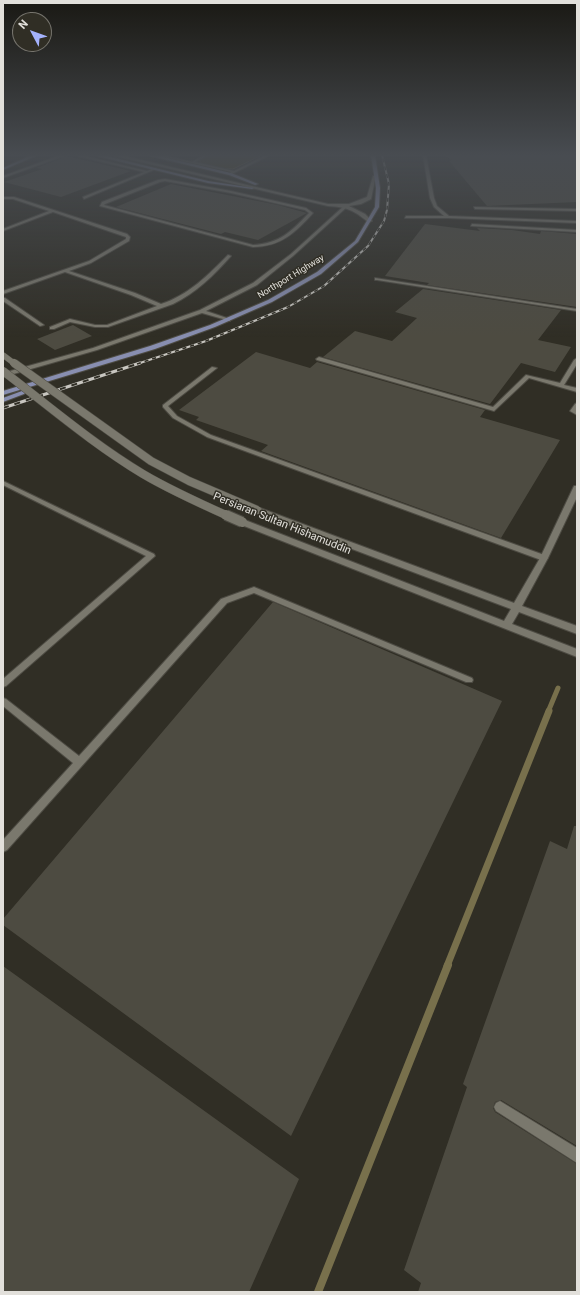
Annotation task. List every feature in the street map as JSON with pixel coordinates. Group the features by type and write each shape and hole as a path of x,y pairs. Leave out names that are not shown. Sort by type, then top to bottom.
{"main road":[{"name":"Northport Highway","path":"142,350 228,320 267,302 329,265 361,236 373,215"},
{"path":"3,393 142,350"},
{"path":"3,400 142,350"}],"street":[{"path":"364,215 370,221"},
{"name":"Persiaran Sultan Hishamuddin","path":"3,355 151,461 189,481 257,510 577,630"},
{"name":"Persiaran Sultan Hishamuddin","path":"3,371 82,432 130,466 180,494 242,522 577,653"},
{"path":"506,626 544,558 577,488"}],"lane":[{"path":"3,230 41,215"},
{"path":"3,293 90,262 128,240 126,234 67,215"},
{"path":"138,215 253,246 263,247 286,238 308,215"},
{"path":"3,375 95,349 202,311 255,284 292,255 336,215"},
{"path":"406,217 448,217 577,222"},
{"path":"472,225 577,231"},
{"path":"52,328 70,320 95,326 108,326 161,306 174,303 200,285 229,256"},
{"path":"65,271 133,294 161,306"},
{"path":"377,279 577,310"},
{"path":"3,299 42,325"},
{"path":"202,311 228,320"},
{"path":"319,359 494,409 528,376 577,390"},
{"path":"561,386 577,360"},
{"path":"214,368 166,406 175,418 209,436 544,558"},
{"path":"577,405 573,411 577,413"},
{"path":"3,483 151,556 3,684"},
{"path":"3,847 224,600 254,590 469,680"},
{"path":"3,701 79,762"},
{"path":"500,1107 577,1156"}],"building":[{"path":"149,215 303,215 258,240 225,232 221,234"},
{"path":"425,224 480,231 477,228 512,230 540,234 541,231 577,234 577,307 427,285 429,283 385,276"},
{"path":"423,289 561,310 538,340 571,347 555,372 521,363 490,404 323,357 355,331 392,341 417,318 395,312"},
{"path":"73,325 92,336 55,350 37,339"},
{"path":"256,352 310,368 317,362 485,410 480,417 560,440 501,538 261,451 268,445 196,420 199,417 179,410"},
{"path":"273,602 502,701 291,1136 3,925 3,919"},
{"path":"574,826 577,826 577,1146 501,1100 495,1102 493,1108 495,1112 577,1164 577,1292 418,1292 421,1283 404,1270 467,1087 463,1084 550,841 567,849"},
{"path":"3,966 299,1179 249,1292 3,1292"}],"waterway":[{"path":"548,712 558,688"},
{"path":"447,966 549,711"},
{"path":"318,1292 448,965"}],"railway":[{"path":"140,363 206,341 288,307 324,286 368,246 384,221 386,215"},
{"path":"3,408 140,363"}]}
